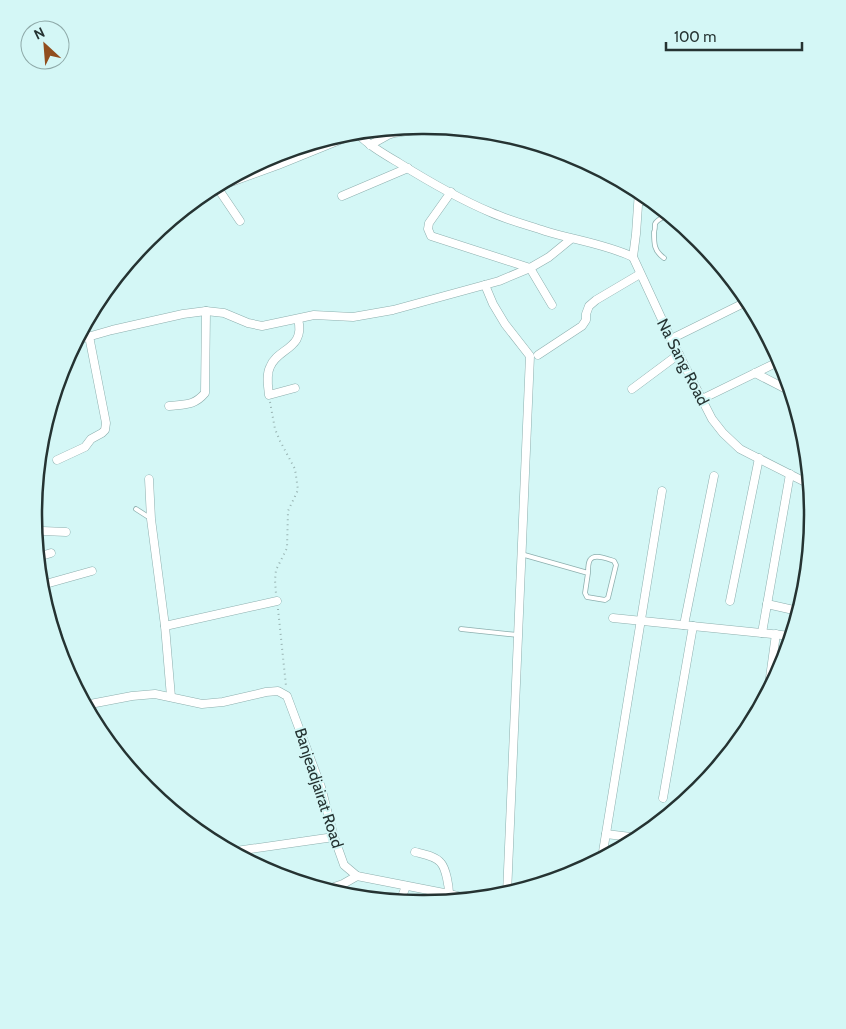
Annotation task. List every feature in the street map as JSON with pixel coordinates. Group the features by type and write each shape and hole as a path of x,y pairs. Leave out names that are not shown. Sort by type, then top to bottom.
{"street":[{"path":"370,145 386,136"},
{"path":"363,139 408,168 490,212 528,226 619,251 633,257"},
{"path":"254,173 314,150"},
{"path":"342,196 408,168"},
{"path":"451,192 429,223 428,229 431,236 530,268 552,305"},
{"path":"218,194 240,221"},
{"name":"Na Sang Road","path":"638,201 633,257 670,339 712,419 722,433 740,449 802,480"},
{"path":"57,460 85,447 91,439 102,433 106,428 89,336 183,314 206,312 224,313 248,323 262,326 314,315 353,317 393,310 499,281 530,268 549,257 571,239"},
{"path":"538,355 582,326 586,320 588,306 640,274"},
{"path":"485,285 493,304 505,324 530,356 507,885"},
{"path":"670,339 741,305"},
{"path":"169,406 194,403 205,393 206,312"},
{"path":"295,388 269,395 268,372 270,365 295,342 300,327 298,319"},
{"path":"632,389 679,354"},
{"path":"702,399 773,364"},
{"path":"755,372 781,386"},
{"path":"730,601 759,458"},
{"path":"762,633 790,474"},
{"path":"684,625 714,476"},
{"path":"149,479 171,697"},
{"path":"603,849 662,491"},
{"path":"43,531 66,532"},
{"path":"45,555 52,553"},
{"path":"48,580 92,571"},
{"path":"165,626 277,601"},
{"path":"767,604 792,610"},
{"path":"613,618 784,635"},
{"path":"662,798 693,626"},
{"path":"771,668 776,634"},
{"path":"92,704 154,694 202,704 223,702 266,692 278,691 287,696"},
{"name":"Banjeadjairat Road","path":"287,696 321,787 334,838 344,865 357,876"},
{"path":"606,834 625,836"},
{"path":"244,850 334,838"},
{"path":"415,852 442,863 449,883 449,894"},
{"path":"339,885 357,876 449,894"},
{"path":"403,894 406,886"}],"lane":[{"path":"661,218 655,223 654,244 658,254 664,258"},
{"path":"136,509 152,519"},
{"path":"521,554 588,573"},
{"path":"593,557 615,562 616,565 608,598 605,600 587,597 585,593 588,573 590,560 593,557"},
{"path":"462,629 518,635"}],"path":[{"path":"269,395 280,441 295,469 298,490 288,511 287,548 276,570 275,580 287,696"}]}
